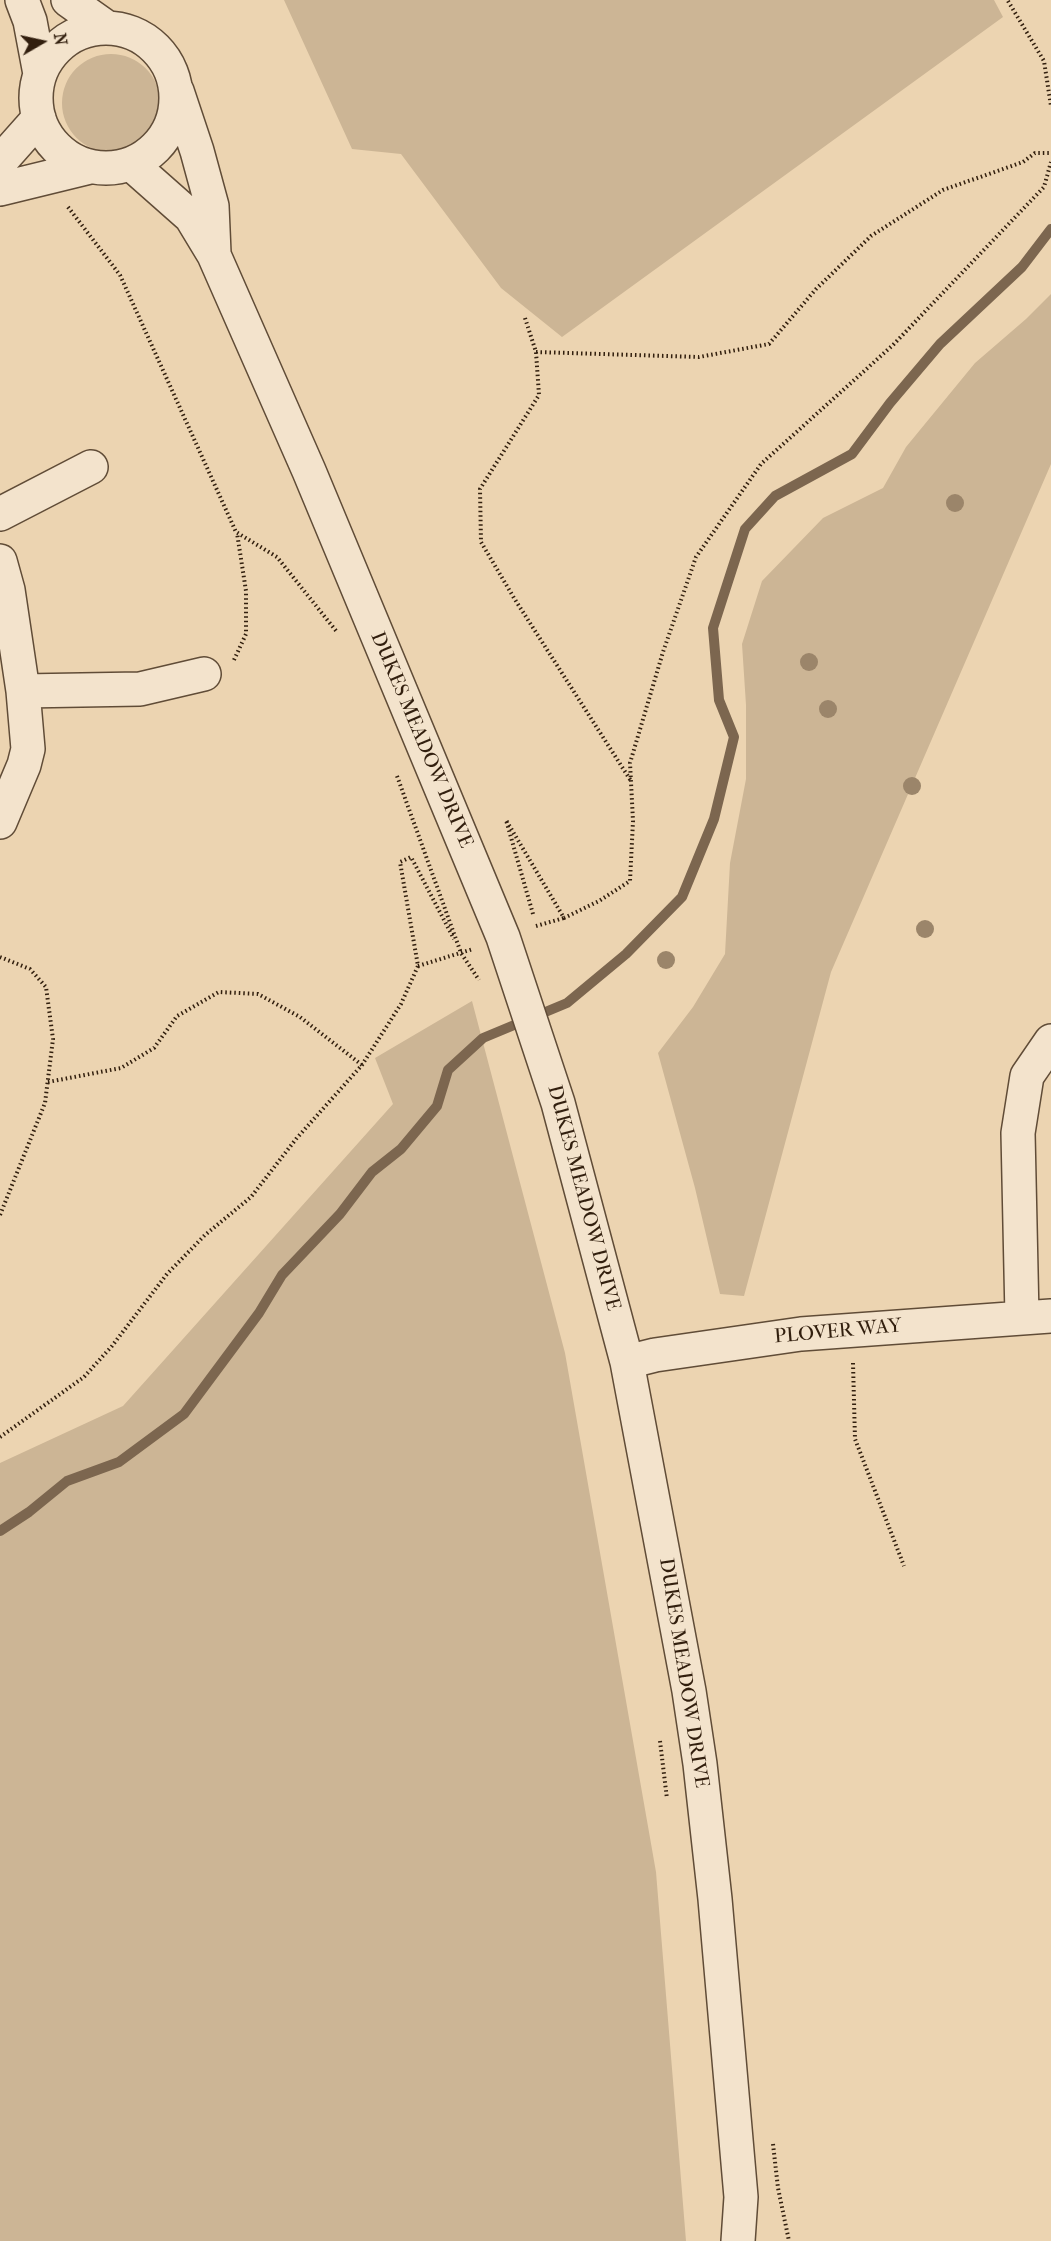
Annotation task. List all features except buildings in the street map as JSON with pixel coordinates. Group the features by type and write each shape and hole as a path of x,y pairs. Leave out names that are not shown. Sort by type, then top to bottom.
{"street":[{"path":"22,0 30,21 40,74"},
{"path":"68,0 106,27"},
{"path":"106,27 126,30 144,38 159,51 170,68 176,87 176,111 167,134 152,152 131,164 111,168 90,166 68,157 50,140 39,118 36,96 40,74 50,55 65,40 85,30 106,27"},
{"name":"DUKES MEADOW DRIVE","path":"176,87 212,206 214,255"},
{"path":"0,162 39,118"},
{"name":"DUKES MEADOW DRIVE","path":"131,164 191,217 214,255 309,471 504,940 558,1103 627,1362 689,1691 700,1764 715,1899 741,2197 738,2241"},
{"path":"0,189 90,166"},
{"path":"0,514 91,466"},
{"path":"0,561 8,590 23,691 28,749 24,765 0,822"},
{"path":"23,691 140,689 204,674"},
{"path":"1037,1317 1018,1133 1027,1076 1051,1041"},
{"name":"PLOVER WAY","path":"627,1362 655,1355 801,1334 1037,1317"},
{"name":"DUKES MEADOW DRIVE","path":"741,2197 753,2241"}],"path":[{"path":"1008,1 1044,62 1051,106"},
{"path":"536,352 699,357 769,344 816,289 871,236 943,190 1023,162 1035,153 1051,153"},
{"path":"418,966 504,940 536,926 564,918 599,901 630,881 633,821 630,763 663,652 696,557 760,464 909,328 1044,187 1051,162"},
{"path":"45,177 120,275 237,532 246,591 246,634 233,664 204,674"},
{"path":"525,318 536,352 538,395 480,489 481,542 514,598 632,782"},
{"path":"237,532 278,557 342,638"},
{"path":"393,767 461,953"},
{"path":"536,926 506,820 564,918"},
{"path":"0,1437 84,1377 112,1346 167,1274 206,1234 251,1197 296,1139 362,1065 400,1004 418,966 400,862 411,857 461,953 481,982"},
{"path":"0,957 30,969 46,987 53,1040 45,1103 0,1215"},
{"path":"48,1082 121,1068 154,1048 177,1016 219,993 258,994 300,1017 362,1065"},
{"path":"852,1330 855,1439 904,1566"},
{"path":"659,1736 668,1807"}],"shaded area":[{"path":"284,0 994,0 1003,17 562,337 501,288 401,154 352,149"},
{"path":"111,54 130,58 145,69 156,84 160,103 156,122 145,137 130,148 111,152 92,148 77,137 66,122 62,103 66,84 77,69 92,58"},
{"path":"1051,294 1051,464 831,972 744,1296 720,1294 695,1188 658,1053 693,1007 725,954 730,863 746,779 746,705 742,644 762,581 823,518 883,488 906,447 975,363"},
{"path":"472,1001 565,1353 656,1872 686,2241 0,2241 0,1463 123,1406 393,1104 375,1058"}],"waterway":[{"path":"0,1531 29,1512 67,1481 119,1462 184,1414 259,1313 282,1275 340,1214 372,1172 401,1149 437,1106 448,1070 483,1038 567,1003 626,954 682,897 714,819 734,737 719,700 713,628 745,529 775,496 852,454 890,403 940,344 1022,267 1051,229"}]}
